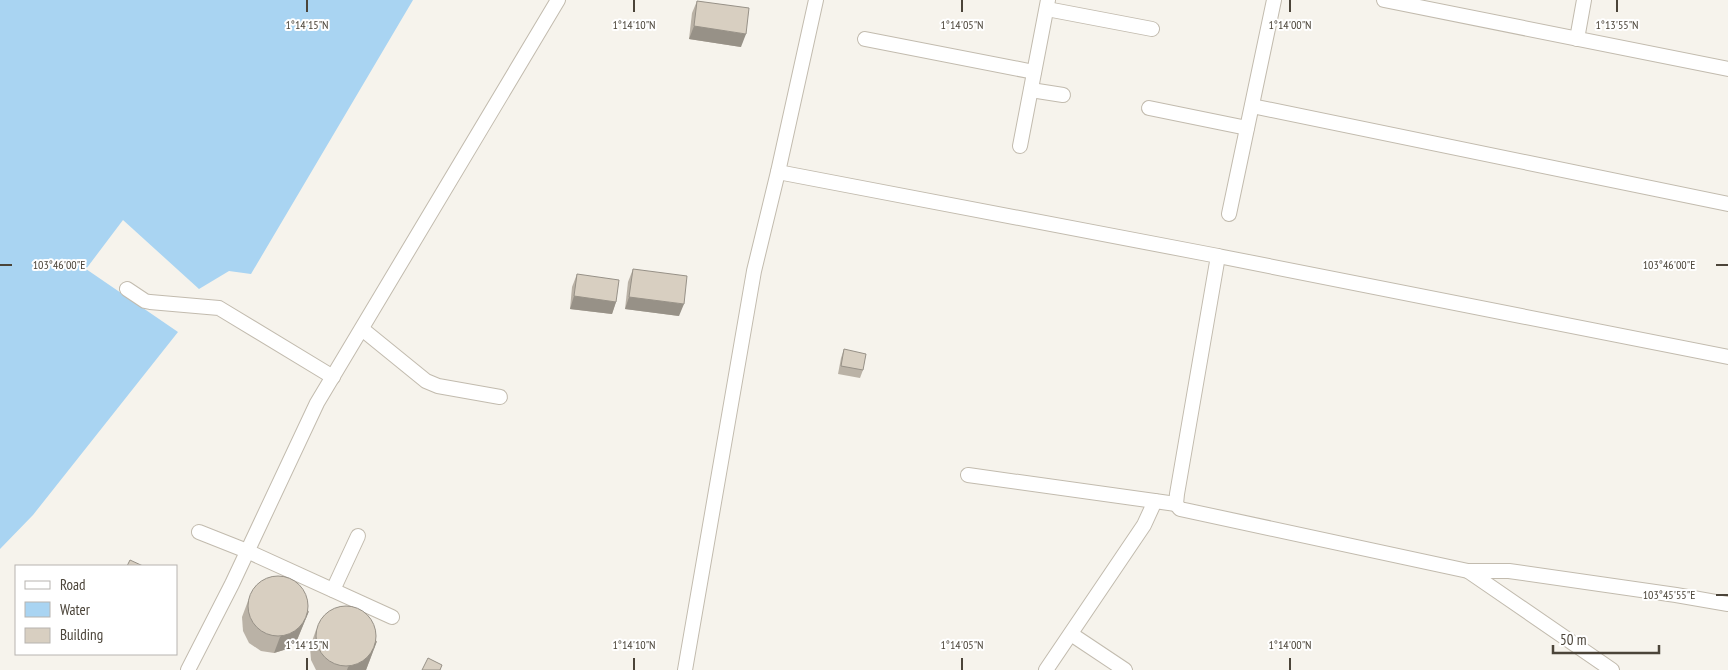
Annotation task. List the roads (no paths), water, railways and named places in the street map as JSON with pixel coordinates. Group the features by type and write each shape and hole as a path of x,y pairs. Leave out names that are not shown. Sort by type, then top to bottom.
{"lane":[{"path":"188,670 247,552 317,403 558,0"},
{"path":"685,670 754,271 816,0"},
{"path":"1229,214 1274,0"},
{"path":"1384,0 1728,69"},
{"path":"1577,39 1584,0"},
{"path":"1020,146 1047,5 1152,29"},
{"path":"865,39 1034,72"},
{"path":"1030,90 1063,95"},
{"path":"1252,106 1728,204"},
{"path":"1149,108 1247,128"},
{"path":"778,172 1218,256 1728,358"},
{"path":"1176,504 1218,256"},
{"path":"127,289 145,301 219,308 333,377"},
{"path":"362,329 426,381 438,386 500,397"},
{"path":"968,475 1176,504 1180,509 1186,511 1468,571 1509,571 1728,604"},
{"path":"1046,670 1144,525 1155,501"},
{"path":"199,532 392,616"},
{"path":"333,590 358,536"},
{"path":"1468,571 1612,670"},
{"path":"1071,634 1125,670"}],"water":[{"path":"0,0 413,0 251,274 229,271 199,289 123,220 86,269 178,332 33,515 0,549"}]}
